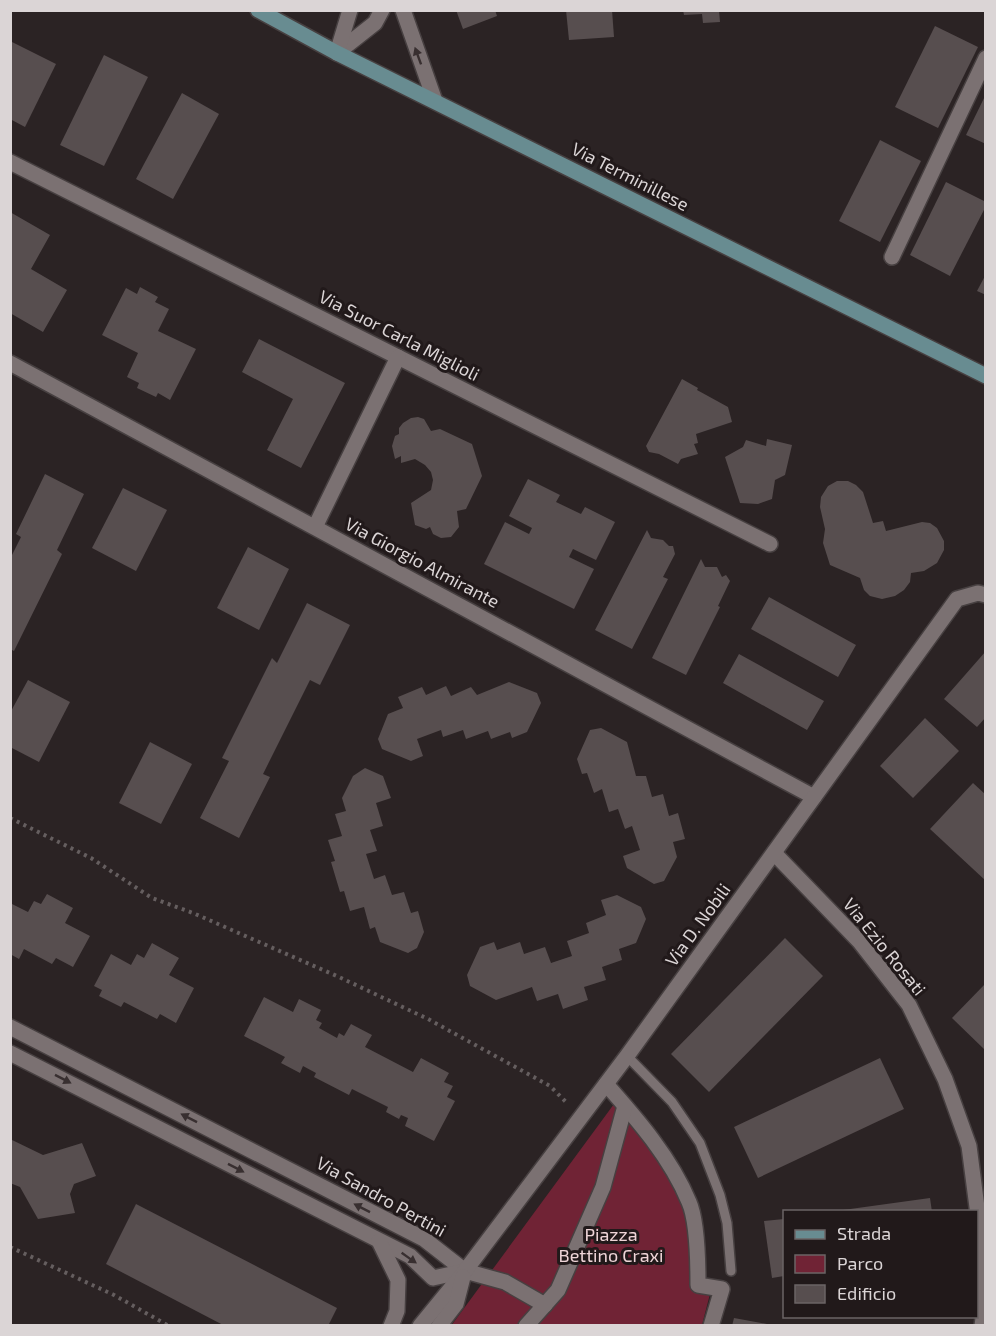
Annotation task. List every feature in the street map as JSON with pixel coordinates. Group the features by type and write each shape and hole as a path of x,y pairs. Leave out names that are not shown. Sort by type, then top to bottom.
{"main road":[{"name":"Via Terminillese","path":"258,10 337,53 986,376"}],"street":[{"path":"337,53 350,10"},
{"path":"337,53 375,23 382,10"},
{"path":"403,10 435,101"},
{"path":"892,257 986,57"},
{"name":"Via Suor Carla Miglioli","path":"10,162 770,544"},
{"path":"315,527 398,357"},
{"name":"Via Giorgio Almirante","path":"10,363 814,797"},
{"name":"Via D. Nobili","path":"420,1326 465,1271 582,1117 957,599 978,593 986,595"},
{"name":"Via Ezio Rosati","path":"774,853 859,941 909,1005 945,1079 969,1146 977,1210"},
{"name":"Via Sandro Pertini","path":"10,1027 424,1239 465,1271"},
{"path":"10,1053 410,1256 433,1278 465,1271 505,1282 545,1305"},
{"path":"606,1084 660,1150 690,1203 698,1256 698,1285 722,1289 711,1326"},
{"path":"526,1326 558,1290 603,1188 625,1106"},
{"name":"Via Ezio Rosati","path":"978,1215 985,1304 982,1326"},
{"path":"379,1241 398,1280 397,1311 391,1326"},
{"path":"439,1326 456,1304 465,1271"}],"lane":[{"path":"627,1056 672,1102 700,1143 720,1196 727,1223 731,1271"}],"path":[{"path":"10,818 91,858 152,898 193,913 339,977 489,1051 550,1086 582,1117"},
{"path":"10,1247 114,1295 169,1326"}],"green space":[{"name":"Piazza Bettino Craxi","path":"614,1104 640,1126 685,1197 696,1285 711,1290 702,1325 451,1326"}],"building":[{"path":"456,10 495,10 497,16 463,29"},
{"path":"566,10 612,10 614,37 569,40"},
{"path":"683,10 719,10 720,22 703,23 702,14 684,15"},
{"path":"935,26 978,47 938,128 895,107"},
{"path":"10,41 56,64 25,127 10,119"},
{"path":"104,55 148,77 104,166 60,145"},
{"path":"182,93 219,114 173,199 136,179"},
{"path":"986,94 986,144 966,135"},
{"path":"880,140 921,161 880,242 839,221"},
{"path":"946,182 986,202 950,276 910,255"},
{"path":"10,212 50,235 31,269 67,290 43,332 10,313"},
{"path":"986,274 986,295 977,291"},
{"path":"140,287 158,297 155,302 169,309 158,331 196,349 170,400 158,393 156,397 137,388 139,383 127,377 138,353 102,335 126,288 137,294"},
{"path":"259,339 345,383 301,468 267,450 293,399 242,372"},
{"path":"682,379 728,407 732,422 696,434 698,443 694,444 698,454 681,459 678,464 659,454 649,452 646,446"},
{"path":"411,418 424,419 431,431 440,429 472,444 482,476 466,509 457,511 459,527 451,537 441,538 433,534 430,527 426,529 415,525 411,503 431,490 433,480 431,472 415,459 401,463 401,456 395,459 392,446 395,436 399,434 399,428"},
{"path":"767,439 792,445 785,475 775,480 772,499 758,504 740,503 725,457 743,447 746,440 766,446"},
{"path":"45,474 84,494 57,550 62,554 14,651 10,649 10,559 21,537 16,534"},
{"path":"528,479 560,495 556,502 581,514 585,507 615,522 596,560 573,549 569,557 594,569 574,609 484,564 505,522 529,534 532,528 509,516"},
{"path":"837,481 848,481 863,492 873,523 883,521 886,531 922,522 930,523 937,528 944,541 944,550 937,563 924,571 911,573 910,582 904,590 895,596 882,599 870,596 864,590 860,578 830,565 823,543 825,529 820,507 821,497 828,486"},
{"path":"123,488 167,510 136,571 92,548"},
{"path":"647,530 651,538 663,540 669,546 673,546 675,554 663,577 668,579 632,649 595,630"},
{"path":"248,547 289,569 259,630 217,608"},
{"path":"701,559 705,567 717,567 722,577 726,575 730,581 718,606 720,607 686,675 652,658"},
{"path":"769,597 856,645 838,677 751,629"},
{"path":"307,603 350,625 320,685 310,680 263,774 270,777 239,838 200,818 229,761 222,758 272,658 277,663"},
{"path":"986,651 986,717 977,727 944,699"},
{"path":"739,654 824,701 807,730 723,683"},
{"path":"28,680 70,702 39,762 10,747 10,713"},
{"path":"509,682 537,693 541,703 527,732 512,738 510,732 491,739 488,731 466,739 463,730 443,737 441,730 417,739 423,756 411,761 382,749 378,739 388,714 403,708 398,697 422,687 426,695 446,686 451,696 471,687 477,695"},
{"path":"925,718 959,751 913,798 880,766"},
{"path":"601,728 627,742 636,776 646,776 652,797 663,794 669,816 678,813 685,839 673,842 677,857 664,881 654,884 627,868 623,856 640,850 632,826 625,829 618,809 609,812 602,789 594,793 587,773 582,774 577,759 590,730"},
{"path":"150,742 192,764 161,824 119,803"},
{"path":"365,768 383,776 391,798 376,803 383,826 370,830 377,851 366,854 374,879 385,875 392,895 404,892 411,913 418,911 424,932 417,948 408,953 380,942 375,927 370,929 364,907 350,911 344,891 340,892 331,862 335,861 328,840 342,836 335,814 346,811 342,798 353,776"},
{"path":"973,783 986,795 986,881 930,829"},
{"path":"47,894 73,908 65,923 90,936 73,967 56,958 52,964 24,949 19,959 10,954 10,903 28,912 34,901 41,904"},
{"path":"617,895 641,907 646,919 636,943 619,949 622,960 602,967 606,980 584,987 588,1000 563,1009 558,994 537,1001 532,987 496,1000 470,986 467,975 480,947 494,942 497,950 520,942 524,954 545,947 551,963 572,956 567,941 589,933 586,923 606,915 601,900"},
{"path":"785,938 823,976 709,1092 671,1054"},
{"path":"152,943 179,958 169,975 194,988 176,1023 160,1014 157,1019 124,1002 121,1007 99,996 102,990 94,986 111,954 131,965 137,954 144,958"},
{"path":"986,983 986,1051 952,1018"},
{"path":"264,997 293,1012 299,999 321,1010 316,1020 322,1023 319,1028 337,1038 339,1033 344,1036 351,1024 372,1035 365,1047 413,1072 421,1058 449,1073 444,1082 453,1086 447,1097 455,1101 434,1141 405,1126 408,1118 401,1115 399,1119 386,1112 388,1107 352,1089 349,1095 314,1077 316,1073 303,1066 300,1073 281,1063 285,1057 244,1036"},
{"path":"880,1058 904,1109 758,1178 734,1127"},
{"path":"10,1139 43,1155 82,1143 96,1176 74,1184 70,1194 75,1213 38,1219 20,1187 10,1183"},
{"path":"930,1198 932,1210 843,1210"},
{"path":"136,1204 337,1308 328,1326 225,1326 106,1264"},
{"path":"783,1219 783,1276 772,1278 764,1221"},
{"path":"734,1318 767,1324 767,1326 732,1326"}]}
